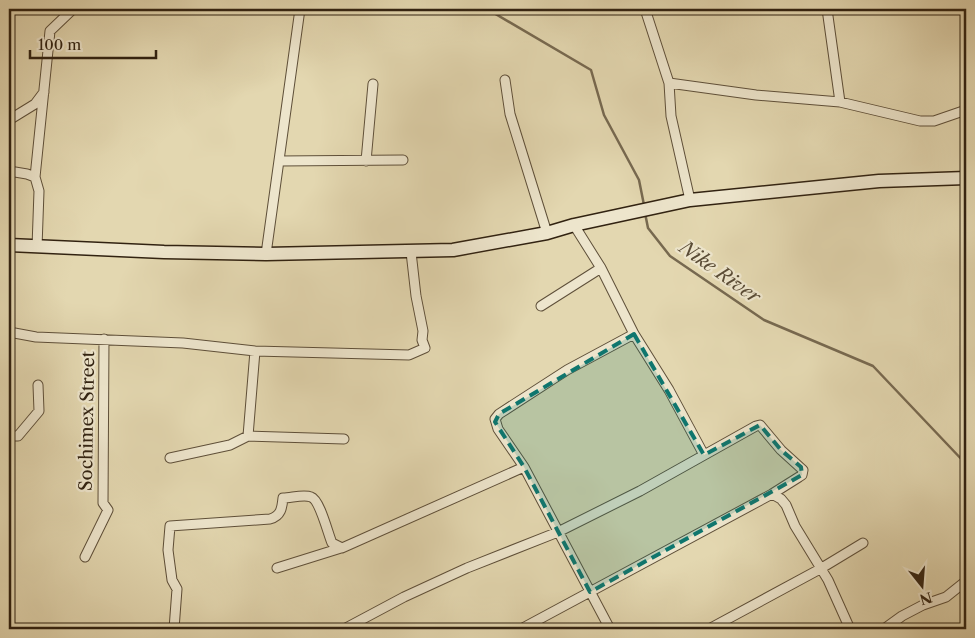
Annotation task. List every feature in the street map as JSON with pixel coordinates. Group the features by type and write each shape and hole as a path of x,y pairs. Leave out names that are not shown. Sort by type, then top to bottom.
{"main road":[{"path":"9,245 266,254 453,250 547,233 574,225 690,200 880,181 966,178"}],"street":[{"path":"37,247 39,191 35,177 50,31 73,9"},
{"path":"266,254 300,9"},
{"path":"645,9 668,82 671,116 690,200"},
{"path":"827,9 840,102"},
{"path":"505,80 510,114 547,233"},
{"path":"668,82 756,96 840,102 920,121 934,120 966,110"},
{"path":"366,160 373,84"},
{"path":"9,120 35,104 44,91"},
{"path":"279,161 403,160"},
{"path":"9,171 35,177"},
{"path":"574,225 600,268 634,334 670,390 704,455"},
{"path":"9,332 36,337 183,343 255,351 409,355 425,348 422,340 423,331 416,296 411,252"},
{"path":"541,306 600,268"},
{"path":"610,629 524,467 496,425 496,417 567,370 634,334"},
{"name":"Sochimex Street","path":"85,557 108,510 102,503 104,339"},
{"path":"248,436 255,351"},
{"path":"9,436 18,436 39,411 38,385"},
{"path":"344,629 404,597 467,568 558,532 640,491 756,426 760,425 781,450 803,470 802,475 772,494 520,629"},
{"path":"170,458 230,445 248,436 344,439"},
{"path":"277,568 342,548 524,467"},
{"path":"772,494 781,499 786,505 795,526 828,580 850,629"},
{"path":"174,629 177,589 172,580 168,550 170,526 276,517 282,508 283,498 308,496 312,497 317,503 332,543 342,548"},
{"path":"709,629 820,569 863,543"},
{"path":"884,629 902,616 946,597 966,582"},
{"path":"9,628 13,629"}],"highlighted area":[{"path":"634,334 704,455 760,425 781,450 801,467 802,475 590,592 524,467 495,422 499,414"}],"waterway":[{"name":"Nike River","path":"487,9 591,70 604,115 639,180 644,205"},
{"name":"Nike River","path":"645,213 648,228 670,256 764,320 873,366 966,464"}]}
